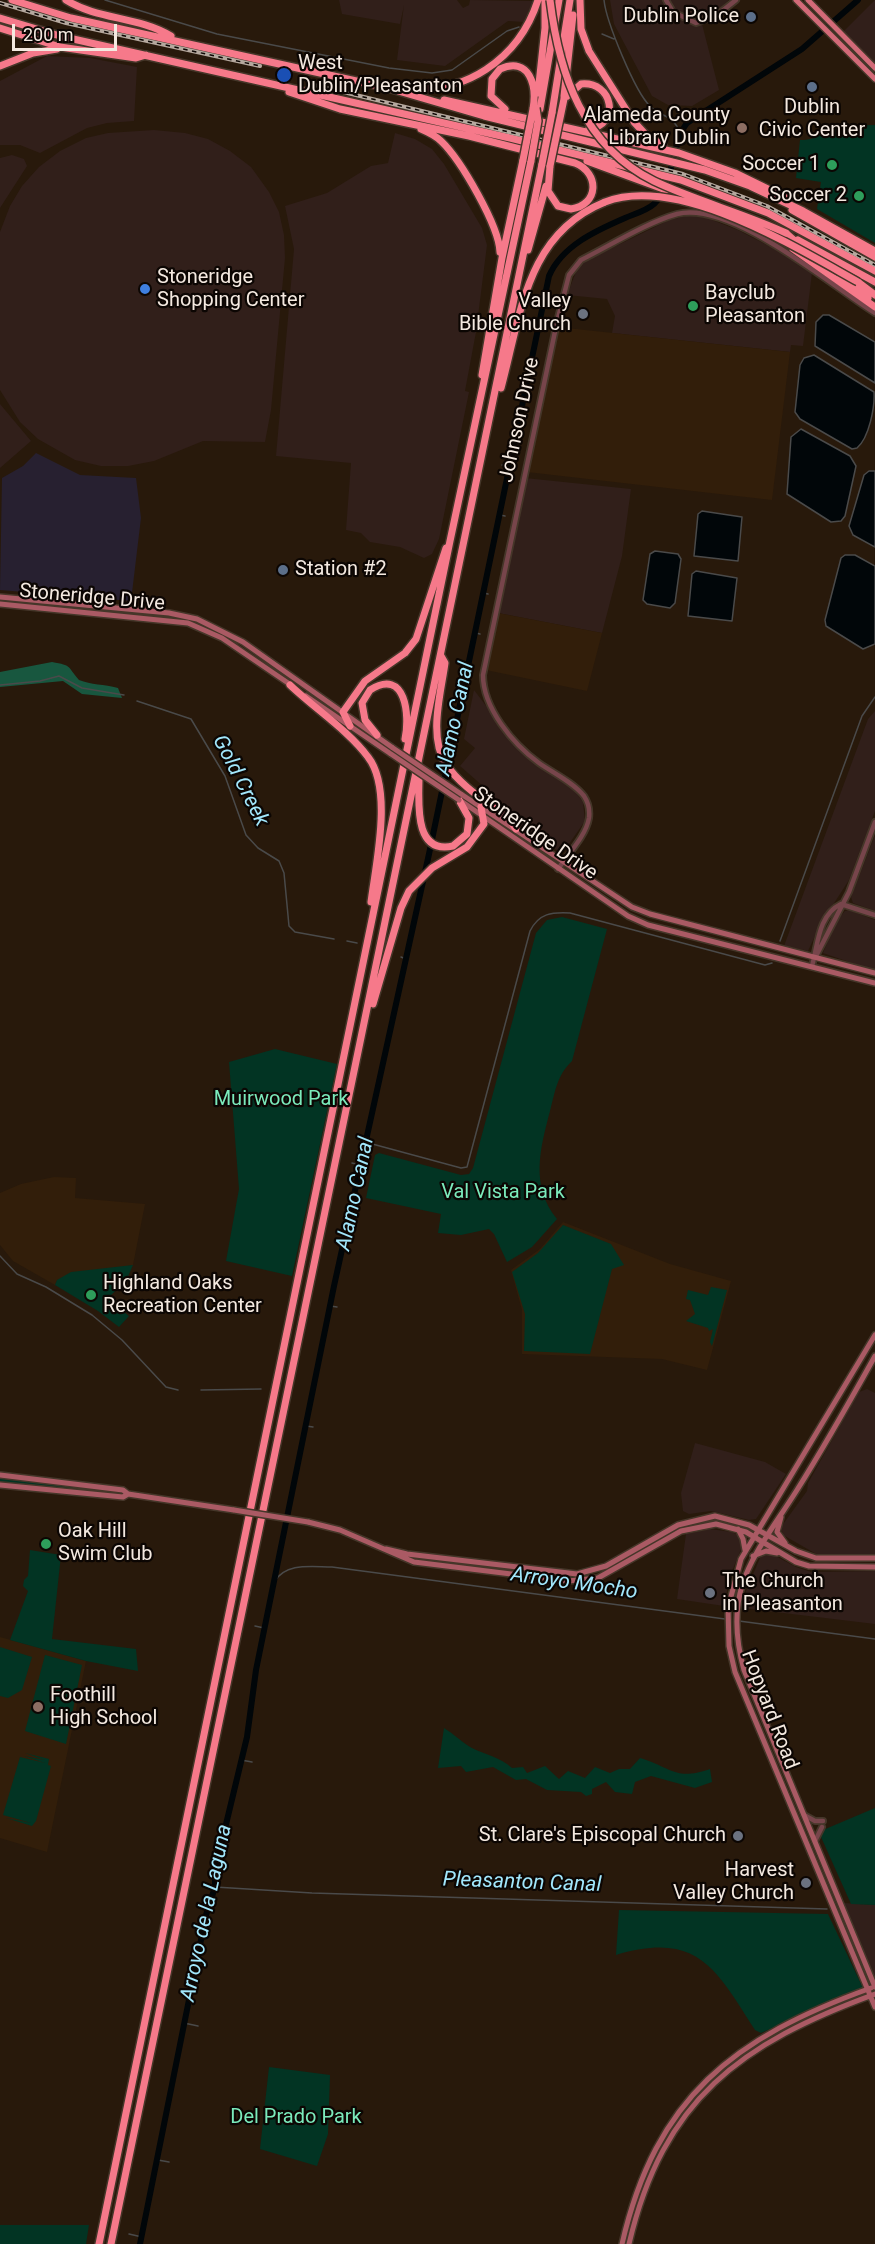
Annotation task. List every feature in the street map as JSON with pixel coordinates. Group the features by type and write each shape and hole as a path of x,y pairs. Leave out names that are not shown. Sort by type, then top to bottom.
{"highway":[{"path":"12,0 71,18 417,95 518,114 661,146 748,179 875,251"},
{"path":"66,0 89,10 155,27 176,40"},
{"path":"387,88 434,89 454,85 477,75 511,49 532,16 538,0"},
{"path":"536,109 545,28 545,0"},
{"path":"550,0 564,74 573,98 590,127 609,149 633,169 655,182 735,210 786,233 875,305"},
{"path":"485,383 482,377 496,292 559,0"},
{"path":"523,259 534,231 564,99 572,0"},
{"path":"111,2244 523,259 572,0"},
{"path":"580,0 581,29 589,51 634,122 647,136 661,146"},
{"path":"0,18 60,36 681,180 768,213 875,271"},
{"path":"0,28 60,47 136,58 147,55"},
{"path":"0,66 33,52 60,47"},
{"path":"99,2244 450,541 531,161 538,121 535,87 531,75 520,67 506,67 492,79 491,96 498,105 518,114"},
{"path":"267,83 340,109 501,144 581,166 593,181 593,193 588,202 571,209 558,206 549,191 550,166"},
{"path":"564,99 574,87 588,83 602,89 609,99 608,117 599,126 585,129 573,128"},
{"path":"417,95 484,116 705,170 750,186 803,211"},
{"path":"408,124 433,135 446,147 494,225 500,252 496,292"},
{"path":"568,152 678,194 771,234 875,305"},
{"path":"705,170 714,177 786,207 875,257"},
{"path":"492,409 496,406 537,262 553,238 567,224 605,202 630,195 648,194 689,202 778,239 875,293"},
{"path":"792,239 875,282"},
{"path":"350,726 343,712 365,681 405,653 416,639 442,555 450,541"},
{"path":"441,655 445,663 438,733 439,746 447,765 466,784 510,820 516,829"},
{"path":"290,685 361,748 380,778 382,802 369,914 371,924"},
{"path":"377,735 364,720 362,703 370,690 387,686 398,690 407,705 403,753 405,762"},
{"path":"419,760 420,821 430,842 447,847 458,843 469,829 468,813 460,797"},
{"path":"364,1028 404,899 414,884 446,859 467,847 485,819 481,807"}],"main road":[{"path":"796,0 875,79"},
{"path":"807,0 875,68"},
{"name":"Stoneridge Drive","path":"0,597 190,616 243,642 377,735 392,751"},
{"name":"Stoneridge Drive","path":"0,604 158,618 195,625 223,638 350,726 392,751 460,797 485,819 628,916 648,925 875,983"},
{"name":"Stoneridge Drive","path":"460,797 516,829 632,907 650,914 875,973"},
{"name":"Hopyard Road","path":"875,1335 745,1551 737,1569 728,1608 728,1634 735,1672 867,1989 872,1995 875,2007"},
{"name":"Hopyard Road","path":"875,1356 753,1556 741,1588 737,1610 737,1634 744,1670 875,1987"},
{"path":"0,1475 123,1490 128,1494 308,1522 340,1530 414,1562 577,1582 607,1574 687,1529 716,1524 738,1529 796,1562 819,1568 875,1567"},
{"path":"0,1485 90,1496 123,1497 128,1494"},
{"path":"782,1511 777,1529 786,1545"},
{"path":"376,1546 407,1554 577,1574 606,1566 678,1525 715,1516 758,1529 806,1556 821,1559 875,1558"},
{"path":"738,1529 745,1551"},
{"path":"753,1556 766,1551 782,1554"},
{"path":"869,1971 875,1976"},
{"path":"857,1993 862,1976"},
{"path":"622,2244 638,2189 654,2150 688,2098 734,2055 762,2037 875,1987"},
{"path":"629,2244 645,2190 660,2153 694,2103 747,2055 789,2031 872,1995"},
{"path":"854,2003 866,2001 875,2007"}],"street":[{"path":"666,0 673,12 689,22 705,22 736,0"},
{"name":"Johnson Drive","path":"557,869 586,828 590,815 587,801 579,791 531,757 516,742 489,703 483,675 557,322 572,269 581,260 668,217 685,213 702,213 741,228 780,248 875,313"},
{"path":"812,966 853,881 875,822"},
{"path":"842,904 875,915"},
{"path":"803,1814 823,1824 814,1841"}],"shaded area":[{"path":"339,0 457,0 463,8 469,5 470,0 533,1 524,22 508,21 445,66 397,60 404,5 400,24 342,14"},
{"path":"610,0 729,0 702,24 719,90 692,106 668,105 652,96 614,24"},
{"path":"875,0 875,68 841,34"},
{"path":"47,56 90,58 137,67 134,121 107,123 87,128 40,153 20,145 0,145 0,81"},
{"name":"Stoneridge Shopping Center","path":"154,130 185,133 208,139 230,151 251,167 269,192 279,212 284,235 285,258 271,410 265,442 203,441 154,461 128,466 101,466 75,460 38,439 20,422 0,390 0,232 10,206 22,186 39,167 60,151 86,138 108,133"},
{"path":"395,133 415,139 432,149 444,164 482,228 487,245 476,332 465,391 469,392 439,539 432,554 424,558 400,547 370,542 361,533 346,530 351,463 276,456 294,249 285,206 327,193 371,166 388,163"},
{"path":"12,155 24,159 27,166 0,208 0,158"},
{"path":"686,216 702,216 738,230 771,247 812,273 803,346 791,345 790,352 612,333 615,316 607,299 567,295 579,264 669,220"},
{"path":"823,315 829,315 875,342 875,383 815,346 816,322"},
{"path":"557,327 790,352 772,500 527,472"},
{"path":"814,355 874,392 870,422 865,437 857,448 852,449 800,419 795,412 800,365 804,358"},
{"path":"0,404 31,441 0,468"},
{"path":"801,429 850,456 856,466 845,516 841,521 831,522 787,494 791,437"},
{"path":"36,453 80,475 136,478 141,518 131,601 0,590 2,478 23,466"},
{"path":"869,471 875,471 875,547 853,535 849,526 864,475"},
{"path":"525,478 631,489 622,556 602,633 498,613"},
{"path":"702,511 742,517 738,561 694,556 698,514"},
{"path":"655,551 678,554 681,559 675,603 670,608 647,604 643,600 650,554"},
{"path":"845,555 855,555 875,566 875,644 863,649 826,626 825,620 841,558"},
{"path":"696,571 737,578 732,621 688,616 692,574"},
{"path":"498,613 602,633 587,691 486,670"},
{"path":"474,690 522,753 576,792 583,802 585,821 564,851 558,851 496,807 492,794 460,766 475,748 464,739"},
{"path":"875,711 875,811 849,880 820,925 808,951 784,946 868,719"},
{"path":"875,835 875,911 853,903 851,897"},
{"path":"849,910 875,920 875,971 823,953 835,922 845,911"},
{"path":"54,1177 76,1178 75,1198 145,1204 133,1265 57,1280 55,1285 13,1261 0,1245 0,1193 21,1184"},
{"path":"563,1222 670,1264 731,1281 707,1370 662,1359 522,1354 522,1310 511,1270 540,1249"},
{"path":"867,1389 875,1393 875,1555 818,1555 783,1535 781,1527 807,1491 808,1483 859,1392"},
{"path":"695,1443 765,1462 786,1474 756,1519 749,1520 711,1511 689,1514 683,1511 681,1493"},
{"path":"710,1529 732,1532 740,1536 742,1547 730,1576 724,1606 677,1599 686,1534"},
{"path":"770,1553 811,1572 875,1571 875,1624 742,1608 746,1591 760,1558 763,1554"},
{"name":"Foothill High School","path":"0,1637 86,1661 47,1852 0,1838"},
{"path":"844,1903 875,1905 875,1983 870,1971"}],"green space":[{"path":"875,125 875,243 817,209 821,182 796,178 800,140 815,138 825,126"},
{"path":"52,662 68,667 79,680 118,688 122,698 82,694 63,681 0,687 0,672"},
{"name":"Val Vista Park","path":"562,917 607,929 572,1061 557,1084 543,1139 540,1180 543,1194 557,1219 532,1247 507,1262 494,1234 489,1229 461,1235 438,1233 441,1214 366,1198 375,1155 379,1153 461,1175 469,1174 473,1168 536,933 547,920"},
{"name":"Muirwood Park","path":"275,1049 337,1064 292,1276 226,1261 239,1189 229,1062"},
{"path":"563,1225 611,1244 624,1265 612,1269 590,1354 524,1351 525,1314 512,1272 538,1253"},
{"name":"Highland Oaks Recreation Center","path":"133,1265 126,1281 110,1296 111,1302 129,1316 119,1327 98,1311 55,1285 57,1280 71,1272"},
{"path":"711,1287 727,1290 712,1346 710,1342 713,1329 709,1331 708,1328 686,1321 695,1314 690,1300 686,1299 688,1290 708,1295"},
{"path":"0,1477 120,1492 122,1493 0,1484"},
{"path":"30,1550 61,1555 52,1639 136,1649 138,1671 86,1661 10,1640 28,1591 23,1586 28,1576"},
{"path":"0,1647 32,1657 22,1690 8,1698 0,1696"},
{"path":"45,1655 82,1665 66,1744 25,1731"},
{"path":"444,1728 472,1748 512,1768 523,1767 527,1773 545,1766 559,1779 568,1771 585,1778 595,1767 610,1773 619,1769 630,1769 640,1758 674,1772 689,1774 710,1769 712,1782 695,1788 651,1776 635,1782 632,1794 615,1792 606,1782 592,1789 592,1794 586,1796 581,1792 547,1790 526,1779 516,1780 493,1767 466,1772 461,1766 438,1768"},
{"path":"25,1753 49,1759 48,1765 51,1766 36,1821 32,1826 6,1818 31,1823 3,1815 20,1757 45,1763 24,1756 45,1760"},
{"path":"875,1808 875,1905 851,1904 821,1837 823,1830"},
{"path":"619,1910 828,1914 863,1988 761,2033 755,2030 728,1989 701,1960 685,1952 667,1948 644,1949 616,1955"},
{"name":"Del Prado Park","path":"269,2067 330,2075 328,2134 317,2166 260,2149"},
{"path":"0,2225 89,2225 86,2244 0,2244"}],"waterway":[{"path":"105,0 217,34 389,68 432,73 452,70 507,31 519,27"},
{"path":"604,0 615,39 637,86 650,106 670,119 680,132"},
{"name":"Alamo Canal","path":"140,2244 206,1915 215,1887 215,1870 247,1737 256,1670 334,1286 429,854 549,276 562,256 581,241 602,228 654,204 666,186 678,142 687,123 802,49 858,0"},
{"path":"602,34 614,39"},
{"name":"Alamo Canal","path":"540,320 545,321"},
{"name":"Alamo Canal","path":"523,400 528,401"},
{"name":"Alamo Canal","path":"502,465 509,465"},
{"name":"Alamo Canal","path":"500,515 505,516"},
{"name":"Alamo Canal","path":"484,593 488,594"},
{"name":"Alamo Canal","path":"476,633 480,634"},
{"name":"Alamo Canal","path":"469,664 473,665"},
{"name":"Gold Creek","path":"0,685 40,681 59,676 82,688 124,695"},
{"path":"780,941 862,716 875,697"},
{"name":"Gold Creek","path":"137,701 191,719 225,776 246,835 258,848 279,861 284,873 289,926 295,932 334,939"},
{"path":"365,1142 461,1168 467,1167 530,931 542,917 557,913 570,913 765,965 772,963"},
{"name":"Gold Creek","path":"347,941 357,943"},
{"name":"Gold Creek","path":"401,957 406,959"},
{"path":"352,1163 360,1165"},
{"path":"0,1256 17,1274 46,1287 92,1315 122,1340 166,1387 178,1390"},
{"name":"Alamo Canal","path":"330,1306 337,1307"},
{"path":"201,1390 261,1389"},
{"name":"Alamo Canal","path":"306,1426 313,1427"},
{"name":"Arroyo Mocho","path":"274,1582 285,1571 292,1568 332,1567 725,1619"},
{"name":"Arroyo Mocho","path":"739,1621 875,1639"},
{"path":"255,1626 264,1628"},
{"path":"241,1760 252,1762"},
{"name":"Pleasanton Canal","path":"215,1887 312,1893 827,1909"},
{"path":"184,2023 198,2026"},
{"path":"158,2160 169,2162"},
{"path":"129,2234 142,2237"}],"railway":[{"path":"0,3 66,23 260,66"},
{"path":"310,84 683,174 767,206 875,265"}],"place":[{"name":"Dublin Police","path":"751,17"},
{"name":"West Dublin/Pleasanton","path":"284,75"},
{"name":"Dublin Civic Center","path":"812,87"},
{"name":"Alameda County Library Dublin","path":"742,128"},
{"name":"Soccer 1","path":"832,165"},
{"name":"Soccer 2","path":"859,196"},
{"name":"Stoneridge Shopping Center","path":"145,289"},
{"name":"Bayclub Pleasanton","path":"693,306"},
{"name":"Valley Bible Church","path":"583,314"},
{"name":"Station #2","path":"283,570"},
{"name":"Highland Oaks Recreation Center","path":"91,1295"},
{"name":"Oak Hill Swim Club","path":"46,1544"},
{"name":"The Church in Pleasanton","path":"710,1593"},
{"name":"Foothill High School","path":"38,1707"},
{"name":"St. Clare's Episcopal Church","path":"738,1836"},
{"name":"Harvest Valley Church","path":"806,1883"}],"water label":[{"name":"Arroyo de la Laguna","path":"207,1913"}]}
